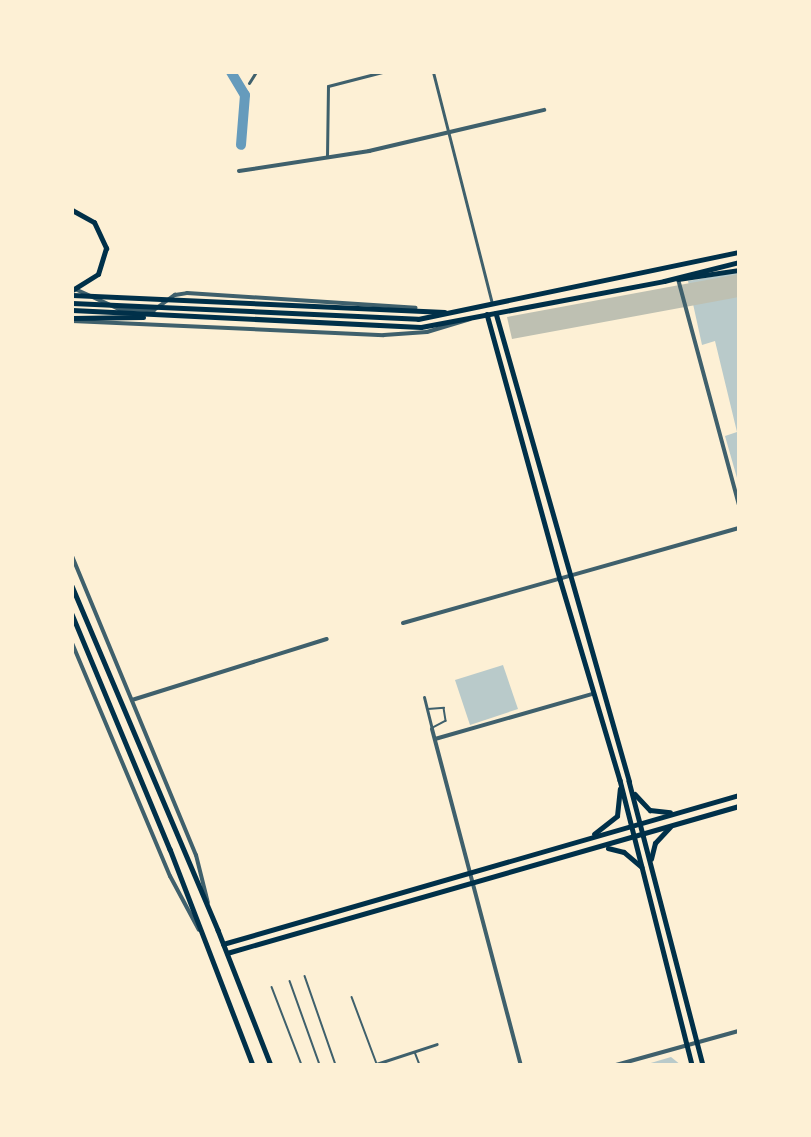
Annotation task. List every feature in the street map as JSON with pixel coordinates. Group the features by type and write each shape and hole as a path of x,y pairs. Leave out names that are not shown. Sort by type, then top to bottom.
{"highway":[{"path":"72,210 94,222 106,248 98,274 72,289"},
{"path":"72,303 411,320 493,305 739,252"},
{"path":"72,310 300,323 421,327 664,281 739,262"},
{"path":"72,295 392,312 459,311"},
{"path":"72,319 175,316"}],"main road":[{"path":"664,281 739,270"},
{"path":"496,313 629,781 703,1065"},
{"path":"488,314 592,694 620,780 692,1065"},
{"path":"72,586 227,953 271,1065"},
{"path":"72,614 204,938 253,1065"},
{"path":"567,845 613,822 621,802 620,780"},
{"path":"629,781 636,798 651,810 682,811"},
{"path":"223,944 739,795"},
{"path":"227,953 643,836 672,825 739,806"},
{"path":"650,862 655,843 672,825"},
{"path":"567,845 573,851 568,857"},
{"path":"604,847 624,852 644,869"}],"street":[{"path":"249,83 256,72"},
{"path":"327,157 328,86 382,72"},
{"path":"433,72 493,305"},
{"path":"239,171 327,157 544,110"},
{"path":"678,279 739,505"},
{"path":"72,289 114,308 154,310 175,295 193,293 459,311"},
{"path":"162,306 161,317 166,324"},
{"path":"72,319 393,335 455,326 476,316"},
{"path":"403,623 739,528"},
{"path":"72,556 196,855 209,910"},
{"path":"132,700 327,639"},
{"path":"72,643 170,876 204,938"},
{"path":"435,739 592,694"},
{"path":"424,697 521,1065"},
{"path":"618,1065 739,1031"},
{"path":"378,1064 437,1044"}],"lane":[{"path":"427,709 444,708 446,722 432,729"},
{"path":"305,976 336,1065"},
{"path":"290,981 320,1065"},
{"path":"272,987 302,1065"},
{"path":"352,997 378,1064"},
{"path":"415,1052 420,1065"}],"shaded area":[{"path":"739,272 739,485 725,436 737,432 715,341 702,345 688,281"},
{"path":"503,665 518,709 470,725 455,680"},
{"path":"671,1057 681,1065 644,1065"}],"building":[{"path":"739,274 739,297 512,339 507,317"}],"waterway":[{"path":"231,72 245,95 241,145"}]}
